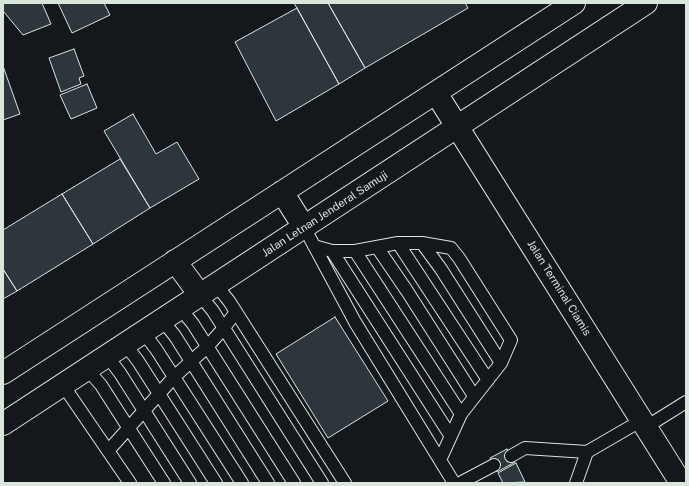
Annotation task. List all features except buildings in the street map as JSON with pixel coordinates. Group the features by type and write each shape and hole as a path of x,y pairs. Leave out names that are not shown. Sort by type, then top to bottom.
{"main road":[{"path":"3,373 574,3"},
{"name":"Jalan Letnan Jenderal Samuji","path":"3,424 646,3"},
{"name":"Jalan Terminal Ciamis","path":"436,93 681,483"},
{"path":"282,192 304,227"},
{"path":"175,261 208,290"}],"lane":[{"path":"304,227 355,322 454,483"},
{"path":"314,246 332,251 355,250 398,243 422,243 451,248 459,258 511,340 501,363 461,414 450,435 440,460"},
{"path":"398,243 488,380"},
{"path":"422,243 501,363"},
{"path":"376,247 407,291 474,396"},
{"path":"355,250 461,414"},
{"path":"332,251 450,435"},
{"path":"208,290 236,312 345,483"},
{"path":"208,290 224,329 322,483"},
{"path":"180,308 207,347 294,483"},
{"path":"108,451 129,429 174,376 207,347 224,329 236,312"},
{"path":"162,320 268,483"},
{"path":"143,332 174,376 242,483"},
{"path":"125,344 159,393 216,483"},
{"path":"107,356 190,483"},
{"path":"87,369 101,385 164,483"},
{"path":"63,385 130,483"},
{"path":"511,456 525,448 587,452 686,402"},
{"path":"576,483 587,452"},
{"path":"460,483 494,465"}]}
